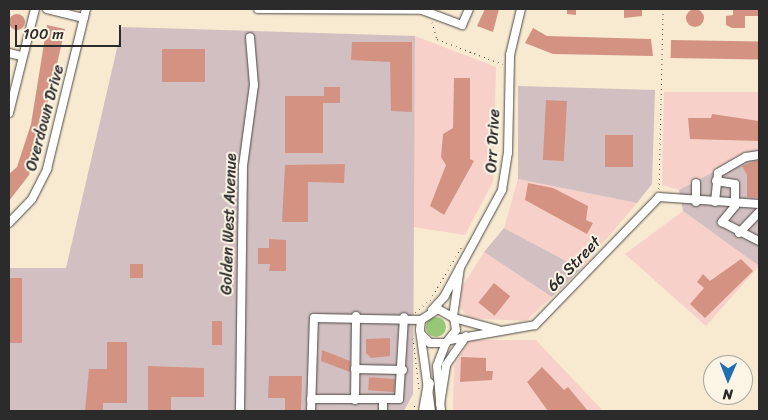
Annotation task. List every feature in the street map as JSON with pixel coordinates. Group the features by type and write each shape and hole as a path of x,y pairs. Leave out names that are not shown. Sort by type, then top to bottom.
{"main road":[{"path":"424,411 429,383"}],"street":[{"path":"9,113 21,56 35,9"},
{"path":"47,9 84,18"},
{"name":"Overdown Drive","path":"9,223 32,199 47,169 86,9"},
{"path":"258,9 428,12 462,25 469,9"},
{"name":"Orr Drive","path":"432,310 493,210 504,182 510,56 520,9"},
{"name":"Golden West Avenue","path":"240,411 243,166 254,85 250,37"},
{"path":"9,53 21,56"},
{"path":"715,202 718,173 746,157 759,155"},
{"path":"716,181 735,183 735,203 722,220 739,232 759,241"},
{"path":"696,184 696,202"},
{"path":"659,197 696,202 759,204"},
{"name":"66 Street","path":"448,342 468,335 535,325 659,197"},
{"path":"739,232 759,212"},
{"name":"Orr Drive","path":"453,318 460,264"},
{"path":"431,411 429,383 418,334 421,320 432,310 444,310 453,318 456,330 437,366 440,408"},
{"path":"311,411 314,318 356,316 404,317 421,320"},
{"path":"355,400 356,316"},
{"path":"311,399 384,400 401,397 404,317"},
{"name":"66 Street","path":"453,318 500,331"},
{"path":"418,334 430,343 448,342"},
{"path":"440,408 447,364 468,335"},
{"path":"355,369 403,370"},
{"path":"383,411 384,400"}],"path":[{"path":"659,197 663,9"},
{"path":"428,12 435,38 502,64 502,72"},
{"path":"415,311 430,300 464,244"},
{"path":"418,334 419,393"},
{"path":"412,411 417,399"}],"shaded area":[{"path":"122,27 415,36 413,394 404,411 9,411 9,268 66,268"},
{"path":"415,36 496,67 493,182 465,235 413,227"},
{"path":"518,86 655,90 652,184 637,203 518,179"},
{"path":"664,92 759,92 759,151 679,190 662,185"},
{"path":"754,151 759,151 759,266 683,211 679,190"},
{"path":"518,179 637,203 581,269 504,228"},
{"path":"683,211 759,266 706,326 625,254"},
{"path":"504,228 581,269 552,297 484,252"},
{"path":"484,252 552,297 526,321 468,318 460,308 462,287"},
{"path":"469,340 536,340 603,411 453,411 454,366"}],"green space":[{"path":"436,317 443,320 446,327 443,334 436,337 429,334 426,327 429,320"}],"building":[{"path":"485,9 499,9 493,32 477,26"},
{"path":"567,9 576,9 576,15 567,14"},
{"path":"624,9 642,9 642,16 624,18"},
{"path":"691,9 699,9 704,14 702,25 691,27 686,22 686,14"},
{"path":"733,9 759,9 759,16 745,16 745,28 732,28 726,25 726,16 733,15"},
{"path":"14,14 20,14 25,19 23,28 14,30 9,25 9,19"},
{"path":"47,25 65,29 29,175 9,201 9,174 17,167 31,124"},
{"path":"533,28 547,36 651,39 653,56 553,54 525,43"},
{"path":"671,40 759,42 759,60 671,58"},
{"path":"352,42 412,42 412,112 391,111 390,62 351,60"},
{"path":"162,49 205,49 205,82 162,82"},
{"path":"454,78 470,78 470,159 474,161 444,215 430,206 446,165 441,157 443,134 453,128"},
{"path":"324,87 340,87 340,103 323,103 323,153 285,153 285,96 324,96"},
{"path":"546,100 567,101 564,161 543,160"},
{"path":"712,114 759,121 759,141 690,139 688,118 711,118"},
{"path":"605,135 633,135 633,167 605,167"},
{"path":"759,161 759,198 747,197 747,175 742,166"},
{"path":"345,164 344,183 308,182 308,222 282,222 285,165"},
{"path":"528,183 553,188 588,206 586,220 593,223 587,234 525,200"},
{"path":"269,239 286,240 286,271 269,271 270,264 258,264 258,248 269,248"},
{"path":"741,259 753,271 705,318 690,304 704,288 697,282 703,274 710,281"},
{"path":"130,264 143,264 143,278 130,278"},
{"path":"9,278 22,278 22,343 9,343"},
{"path":"494,283 510,296 495,316 478,302"},
{"path":"212,321 222,321 222,345 212,345"},
{"path":"390,338 390,356 371,358 366,353 366,339"},
{"path":"107,342 127,342 127,403 103,403 103,411 85,411 89,369 107,369"},
{"path":"322,350 350,361 350,372 321,361"},
{"path":"461,357 486,358 486,371 493,371 492,380 460,382"},
{"path":"148,366 204,368 204,397 171,397 171,411 148,411"},
{"path":"542,367 564,390 568,387 588,411 548,411 527,382"},
{"path":"269,376 302,376 301,410 285,410 285,398 268,398"},
{"path":"369,377 395,379 394,392 368,390"}]}
